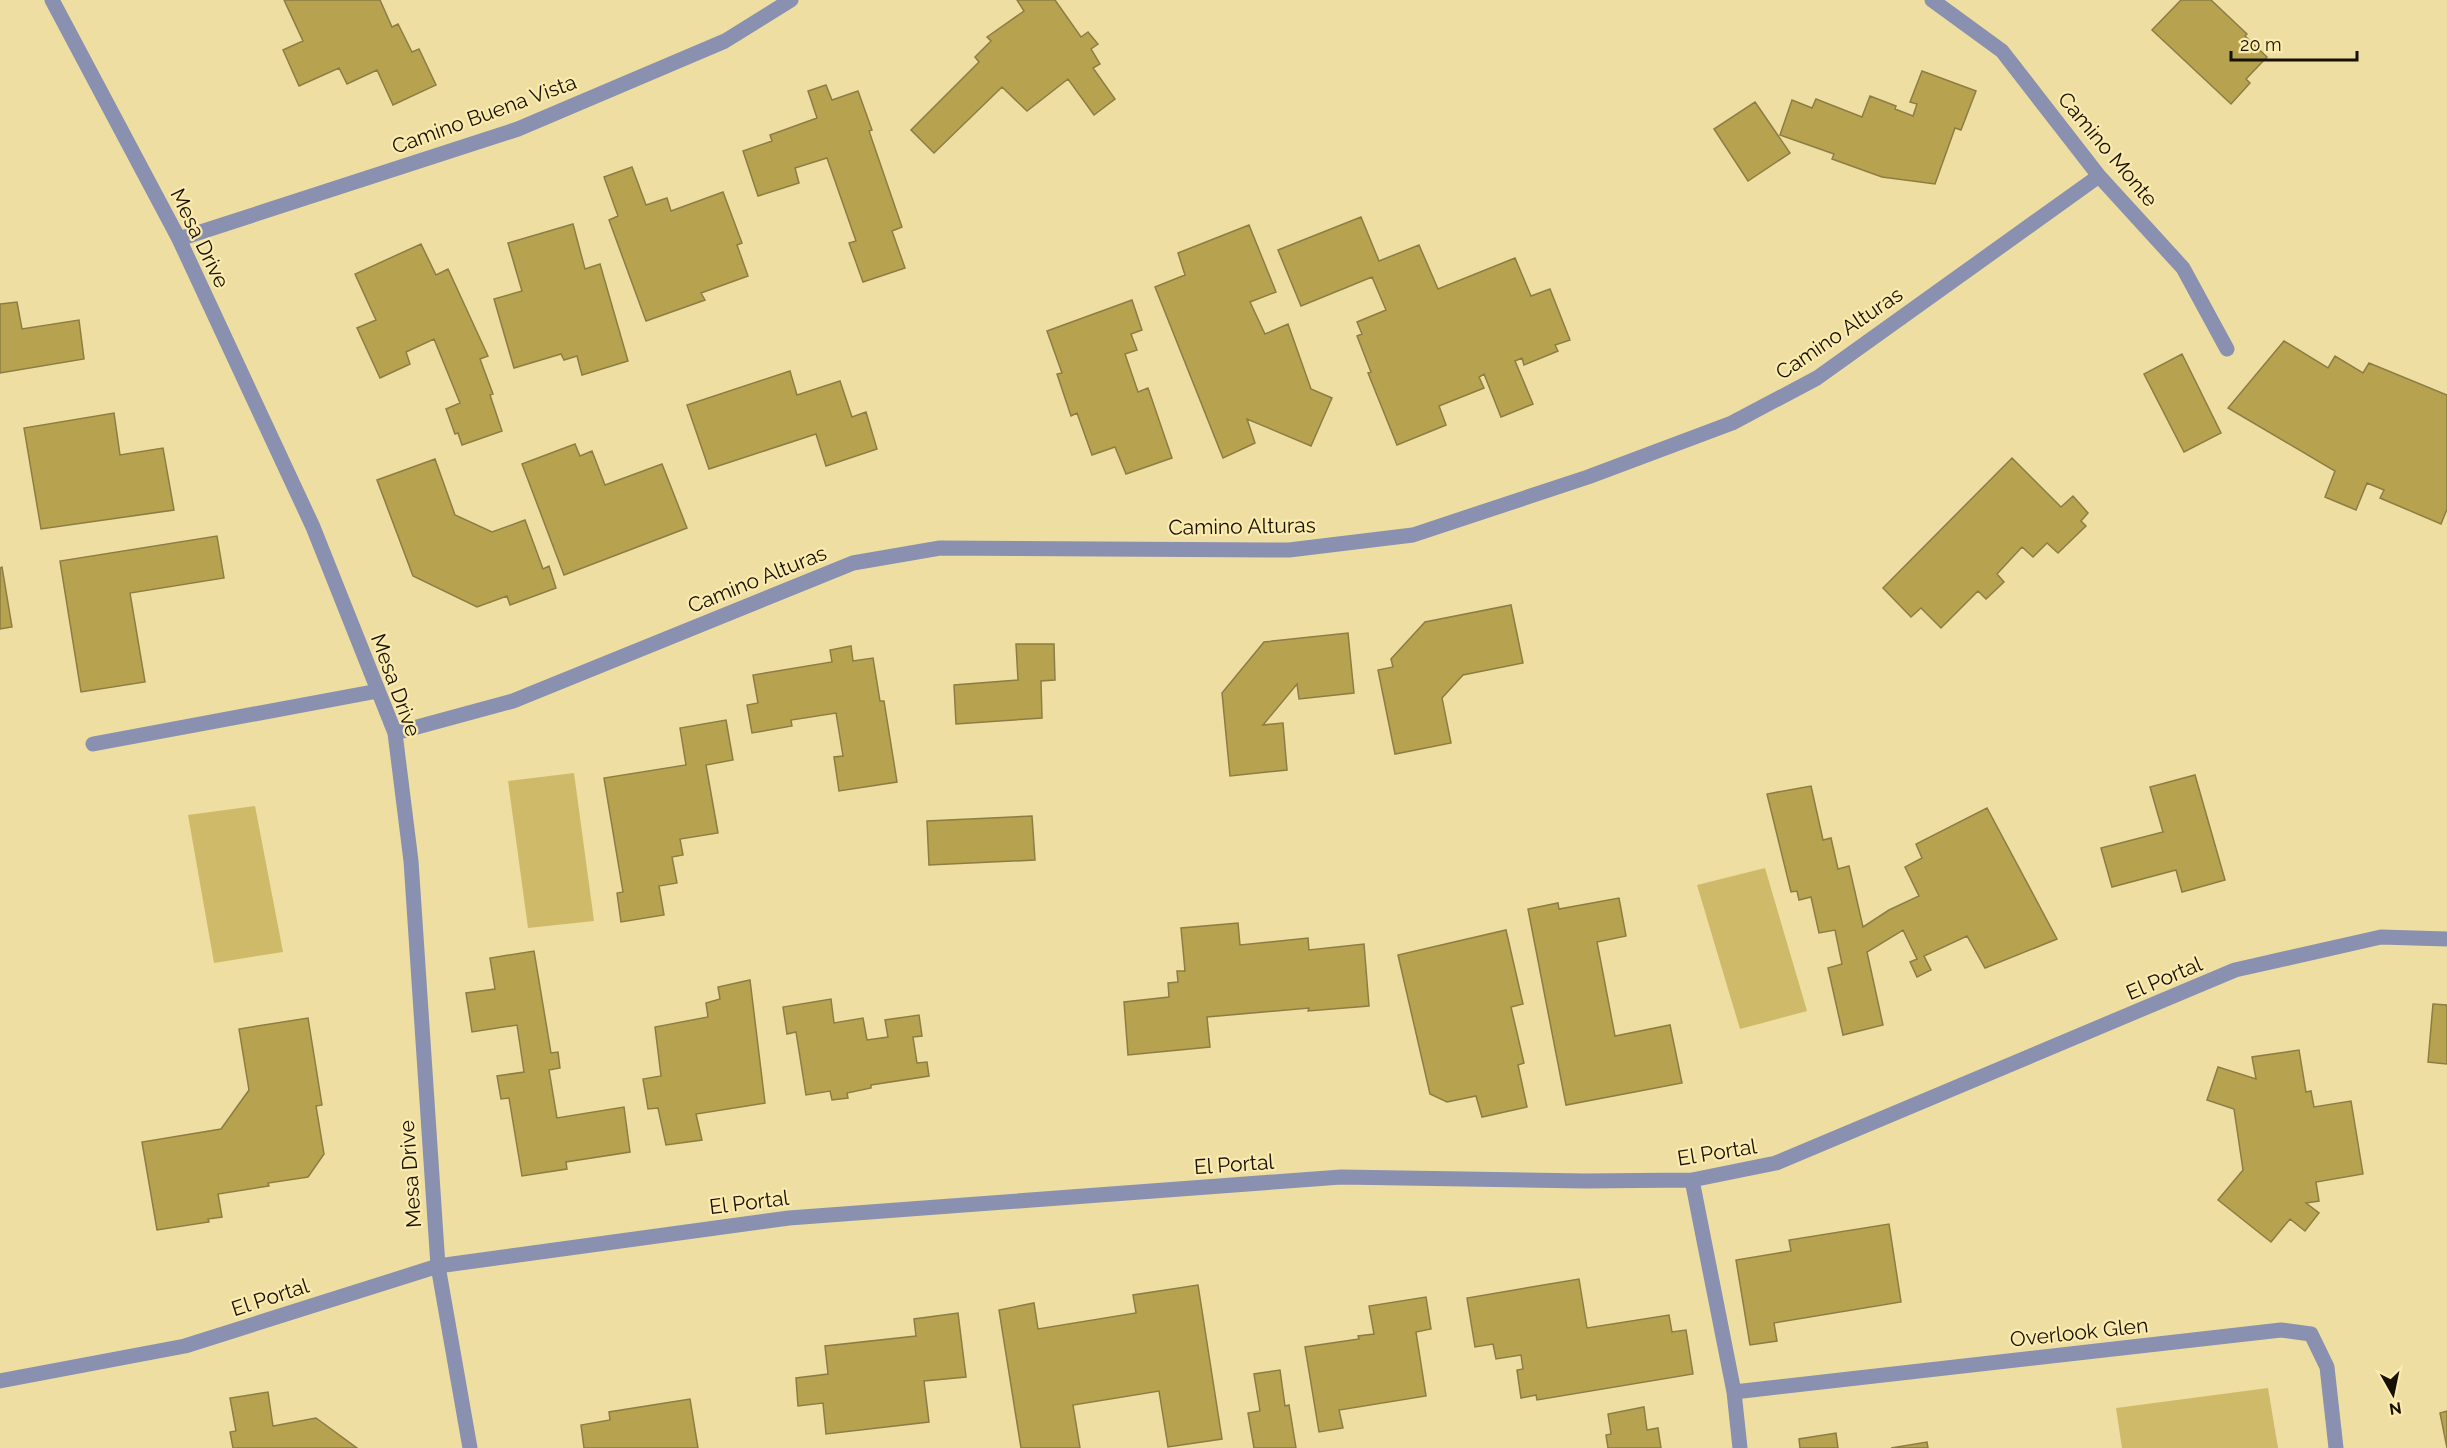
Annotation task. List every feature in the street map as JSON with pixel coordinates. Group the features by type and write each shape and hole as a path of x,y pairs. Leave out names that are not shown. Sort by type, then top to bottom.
{"street":[{"name":"Mesa Drive","path":"52,0 179,239 314,527 395,733 411,861 438,1266 470,1448"},
{"name":"Camino Buena Vista","path":"179,239 518,129 725,41 791,0"},
{"name":"Camino Monte","path":"1932,0 2002,51 2099,176 2183,268 2227,349"},
{"name":"Camino Alturas","path":"395,733 513,701 853,563 940,548 1288,550 1413,535 1588,477 1732,423 1817,378 2099,176"},
{"path":"93,744 378,692"},
{"name":"El Portal","path":"0,1381 185,1346 438,1266 789,1218 1341,1177 1585,1181 1692,1180 1776,1163 2235,970 2382,937 2447,939"},
{"path":"1692,1180 1734,1392 1740,1448"},
{"name":"Overlook Glen","path":"1734,1392 2282,1330 2311,1334 2327,1367 2336,1448"}],"shaded area":[{"path":"574,773 594,921 528,928 508,781"},
{"path":"255,806 283,952 214,963 188,815"},
{"path":"1765,868 1807,1011 1740,1029 1697,885"},
{"path":"2268,1388 2278,1448 2122,1448 2116,1408"}],"building":[{"path":"284,0 380,0 392,27 398,24 412,52 419,49 436,85 393,105 377,70 347,84 339,68 299,86 283,50 303,41"},
{"path":"1017,0 1055,0 1081,37 1088,32 1098,44 1091,49 1100,64 1093,68 1115,99 1094,115 1068,79 1027,111 1002,87 934,153 911,130 979,62 975,57 991,41 987,37 1024,11"},
{"path":"2181,0 2211,0 2247,34 2245,36 2267,57 2246,79 2250,83 2231,104 2152,30"},
{"path":"1922,71 1976,91 1961,130 1955,128 1935,184 1882,177 1832,159 1834,154 1780,135 1792,100 1812,108 1816,99 1862,117 1870,96 1896,106 1895,109 1913,116 1917,104 1910,102"},
{"path":"826,85 832,100 858,91 872,130 869,131 902,227 892,231 905,268 863,282 849,243 856,241 827,158 795,168 799,183 758,196 743,151 772,141 770,135 817,118 808,91"},
{"path":"1755,102 1790,153 1748,181 1714,129"},
{"path":"632,167 646,205 667,198 671,211 723,192 742,243 737,245 748,276 701,293 705,300 646,321 609,220 618,216 604,177"},
{"path":"1361,217 1379,261 1419,245 1438,289 1515,258 1531,296 1550,289 1570,340 1555,345 1558,351 1524,365 1522,358 1515,361 1533,404 1501,417 1484,374 1479,377 1484,388 1439,406 1446,425 1397,445 1368,373 1371,372 1357,336 1362,334 1357,322 1386,310 1372,277 1301,306 1278,250"},
{"path":"573,224 585,269 600,264 628,361 582,375 577,356 564,360 561,354 514,368 494,299 522,291 508,243"},
{"path":"1249,225 1276,292 1250,302 1265,334 1288,324 1311,389 1332,398 1311,446 1247,419 1255,443 1223,458 1155,287 1185,275 1178,253"},
{"path":"421,244 436,275 448,269 488,356 480,359 493,394 490,395 502,431 462,445 458,433 455,434 446,409 460,403 434,339 406,352 410,364 380,378 357,328 376,320 355,274"},
{"path":"1132,300 1142,330 1131,334 1137,350 1125,354 1138,392 1148,388 1172,458 1126,474 1115,447 1092,455 1077,413 1071,416 1057,374 1062,373 1047,331"},
{"path":"17,302 22,329 79,320 84,359 0,373 0,304"},
{"path":"2284,341 2328,368 2335,356 2363,373 2369,363 2447,395 2447,509 2441,524 2380,498 2384,490 2367,483 2356,510 2325,497 2335,471 2228,408"},
{"path":"2182,354 2221,433 2184,452 2144,374"},
{"path":"790,371 797,395 840,381 852,417 866,412 877,449 826,466 816,434 709,469 687,405"},
{"path":"114,413 120,455 163,448 174,510 41,529 24,428"},
{"path":"575,444 580,456 592,451 605,485 662,464 687,528 564,575 522,464"},
{"path":"2012,458 2061,507 2073,496 2088,513 2081,521 2086,526 2058,553 2047,543 2033,557 2022,547 1997,574 2004,582 1986,599 1978,591 1941,628 1921,608 1911,617 1883,588"},
{"path":"435,459 455,515 492,532 525,520 543,569 549,566 556,588 510,605 507,596 477,607 413,576 377,480"},
{"path":"217,536 224,578 130,593 145,682 81,692 60,561"},
{"path":"2,567 12,627 0,629 0,568"},
{"path":"1511,605 1523,663 1463,675 1442,698 1451,743 1395,754 1378,670 1393,667 1391,659 1425,622"},
{"path":"1348,633 1354,693 1299,699 1297,684 1263,725 1283,723 1287,770 1230,776 1222,693 1264,642"},
{"path":"1016,644 1054,644 1055,680 1041,681 1042,718 956,724 954,685 1018,680"},
{"path":"851,646 853,661 873,658 880,701 884,701 897,782 839,791 834,757 843,756 836,713 791,720 792,726 752,733 747,705 758,703 753,675 832,662 830,650"},
{"path":"726,720 733,760 706,765 718,833 680,839 683,855 672,857 677,883 659,886 664,915 621,922 617,893 623,892 604,778 686,765 680,728"},
{"path":"2195,775 2225,880 2182,892 2176,870 2112,887 2101,848 2163,832 2150,787"},
{"path":"1811,786 1823,840 1831,838 1838,869 1849,866 1863,927 1889,910 1919,896 1905,867 1922,858 1916,844 1987,808 2057,939 1985,968 1967,936 1924,956 1931,970 1917,977 1910,962 1917,959 1903,930 1867,952 1883,1025 1843,1035 1828,968 1842,964 1835,930 1819,933 1811,897 1799,900 1797,891 1791,892 1767,794"},
{"path":"1032,816 1035,860 929,865 927,821"},
{"path":"1619,898 1626,936 1597,942 1615,1036 1670,1025 1682,1083 1566,1105 1528,909 1558,903 1559,909"},
{"path":"1238,923 1240,945 1308,938 1309,950 1364,944 1369,1006 1308,1011 1309,1008 1207,1017 1210,1047 1128,1055 1124,1002 1169,997 1168,983 1178,982 1177,971 1185,971 1181,928"},
{"path":"1506,930 1523,1004 1511,1007 1524,1063 1518,1065 1527,1107 1482,1117 1476,1096 1447,1102 1430,1094 1398,955"},
{"path":"534,951 551,1053 558,1052 560,1068 549,1070 557,1118 624,1107 630,1152 566,1162 567,1169 522,1176 509,1098 501,1099 497,1076 524,1072 517,1025 472,1032 466,993 495,989 490,958"},
{"path":"750,980 765,1103 696,1114 702,1140 666,1145 658,1108 648,1109 643,1079 661,1076 655,1027 708,1017 706,1003 720,999 718,987"},
{"path":"831,999 834,1023 863,1018 867,1040 888,1037 885,1020 919,1015 922,1036 913,1037 917,1063 927,1062 929,1076 871,1085 871,1088 847,1093 848,1098 832,1100 830,1091 806,1095 796,1032 787,1034 783,1007"},
{"path":"2433,1004 2447,1005 2447,1064 2428,1062"},
{"path":"308,1018 322,1105 316,1106 324,1154 308,1177 218,1194 222,1217 208,1219 209,1222 157,1230 142,1142 221,1129 249,1090 239,1029"},
{"path":"2299,1050 2306,1092 2311,1091 2314,1107 2351,1101 2363,1174 2316,1182 2319,1201 2306,1203 2319,1213 2305,1231 2290,1219 2271,1242 2218,1200 2243,1170 2234,1109 2207,1100 2218,1067 2256,1079 2252,1057"},
{"path":"1889,1224 1901,1302 1774,1323 1777,1341 1750,1345 1736,1260 1791,1251 1789,1240"},
{"path":"1579,1279 1587,1328 1669,1315 1672,1332 1686,1330 1693,1374 1537,1400 1536,1395 1521,1398 1517,1370 1523,1369 1521,1355 1496,1359 1493,1344 1475,1347 1467,1298"},
{"path":"1198,1285 1222,1439 1168,1447 1159,1391 1073,1405 1080,1448 1021,1448 999,1310 1034,1303 1038,1329 1136,1313 1133,1295"},
{"path":"1426,1297 1431,1329 1416,1332 1426,1396 1339,1410 1343,1428 1319,1432 1305,1347 1359,1339 1358,1336 1374,1334 1369,1306"},
{"path":"958,1313 966,1377 924,1381 929,1422 826,1434 823,1403 798,1406 796,1378 828,1374 825,1346 916,1336 914,1319"},
{"path":"1280,1370 1285,1406 1289,1405 1296,1448 1254,1448 1248,1413 1260,1411 1254,1374"},
{"path":"268,1392 273,1426 316,1418 357,1448 233,1448 230,1432 236,1431 230,1398"},
{"path":"690,1399 698,1448 584,1448 581,1425 610,1420 609,1412"},
{"path":"1644,1407 1647,1430 1658,1428 1661,1448 1608,1448 1606,1435 1611,1434 1608,1414"},
{"path":"2447,1411 2447,1448 2440,1413"},
{"path":"1836,1433 1838,1448 1800,1448 1799,1439"},
{"path":"1927,1442 1928,1448 1891,1448"}]}
